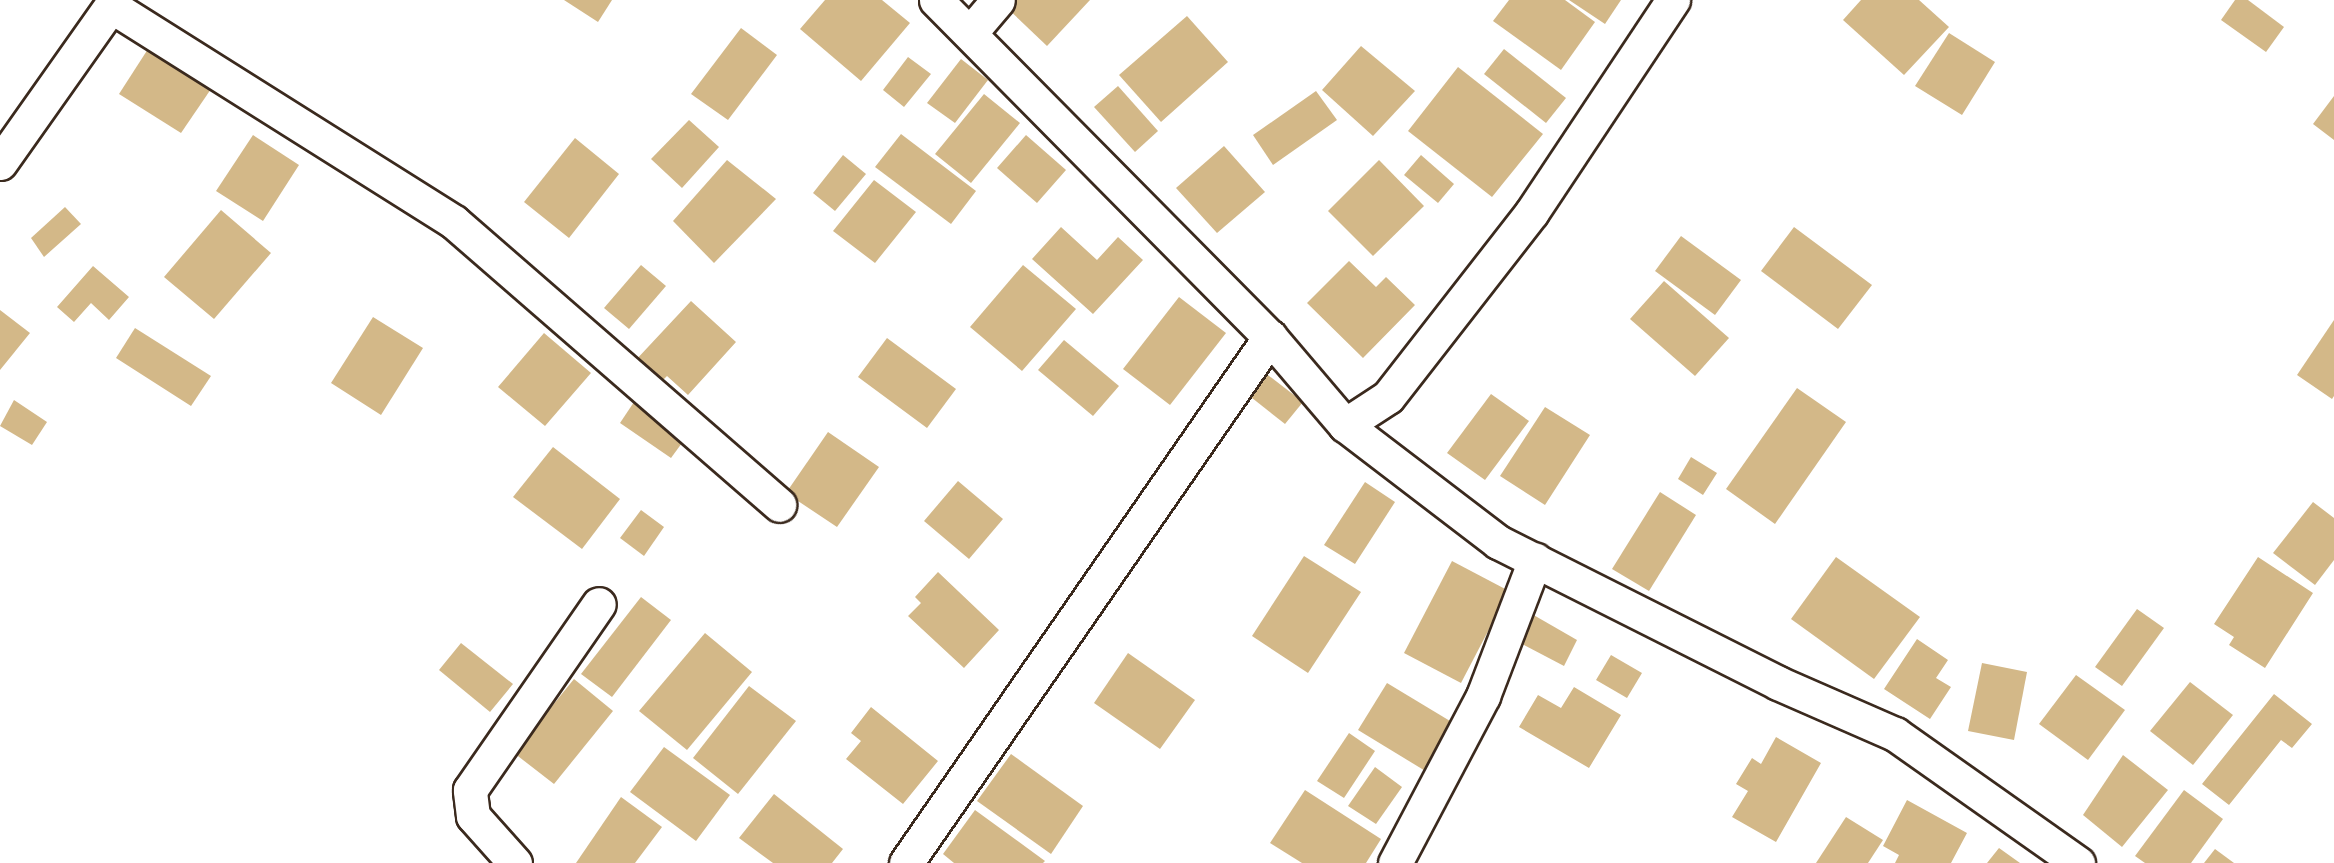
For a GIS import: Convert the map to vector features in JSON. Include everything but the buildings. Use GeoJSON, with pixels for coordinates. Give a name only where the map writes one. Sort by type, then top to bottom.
{"type":"FeatureCollection","features":[{"type":"Feature","properties":{"kind":"street"},"geometry":{"type":"LineString","coordinates":[[936,0],[1270,337],[1345,425],[1498,542],[1778,683],[1895,734],[2078,863]]}},
{"type":"Feature","properties":{"kind":"street"},"geometry":{"type":"LineString","coordinates":[[970,33],[998,0]]}},
{"type":"Feature","properties":{"kind":"street"},"geometry":{"type":"LineString","coordinates":[[1345,425],[1388,397],[1532,212],[1673,0]]}},
{"type":"Feature","properties":{"kind":"street"},"geometry":{"type":"LineString","coordinates":[[0,163],[113,3],[454,222],[779,505]]}},
{"type":"Feature","properties":{"kind":"street"},"geometry":{"type":"LineString","coordinates":[[906,863],[1270,337]]}},
{"type":"Feature","properties":{"kind":"street"},"geometry":{"type":"LineString","coordinates":[[1395,863],[1483,696],[1535,560]]}},
{"type":"Feature","properties":{"kind":"street"},"geometry":{"type":"LineString","coordinates":[[515,863],[473,816],[470,790],[599,604]]}}]}
